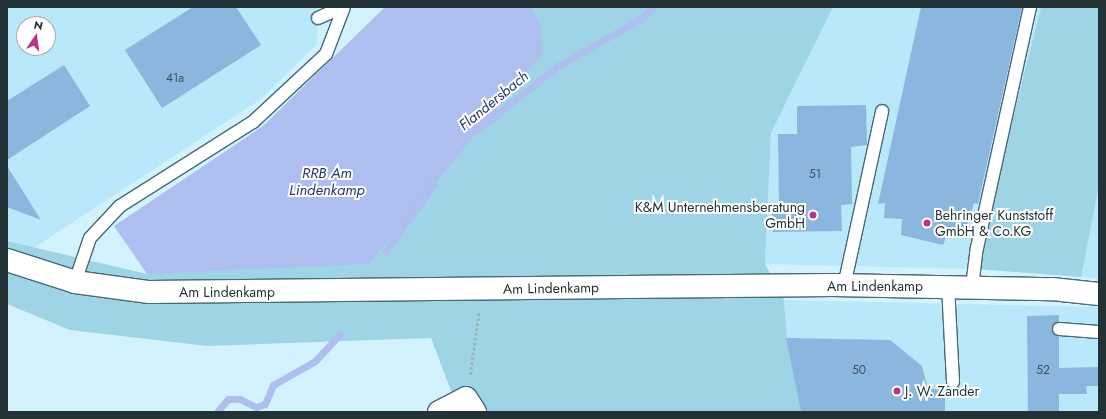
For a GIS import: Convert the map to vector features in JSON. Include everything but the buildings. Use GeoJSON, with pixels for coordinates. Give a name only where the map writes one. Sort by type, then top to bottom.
{"type":"FeatureCollection","features":[{"type":"Feature","properties":{"kind":"street","name":"Am Lindenkamp"},"geometry":{"type":"LineString","coordinates":[[7,260],[75,282],[148,292],[948,286],[1099,294]]}},
{"type":"Feature","properties":{"kind":"street"},"geometry":{"type":"LineString","coordinates":[[439,412],[470,405]]}},
{"type":"Feature","properties":{"kind":"lane"},"geometry":{"type":"LineString","coordinates":[[318,18],[343,7]]}},
{"type":"Feature","properties":{"kind":"lane"},"geometry":{"type":"LineString","coordinates":[[75,282],[90,238],[120,206],[253,122],[326,54],[343,7]]}},
{"type":"Feature","properties":{"kind":"lane"},"geometry":{"type":"LineString","coordinates":[[972,287],[977,248],[1030,7]]}},
{"type":"Feature","properties":{"kind":"lane"},"geometry":{"type":"LineString","coordinates":[[844,286],[882,111]]}},
{"type":"Feature","properties":{"kind":"lane"},"geometry":{"type":"LineString","coordinates":[[948,286],[953,382]]}},
{"type":"Feature","properties":{"kind":"lane"},"geometry":{"type":"LineString","coordinates":[[1059,329],[1099,332]]}},
{"type":"Feature","properties":{"kind":"path"},"geometry":{"type":"LineString","coordinates":[[470,405],[482,289]]}},
{"type":"Feature","properties":{"kind":"shaded area"},"geometry":{"type":"Polygon","coordinates":[[[7,7],[318,7],[317,44],[261,99],[32,249],[7,241],[7,7]]]}},
{"type":"Feature","properties":{"kind":"shaded area"},"geometry":{"type":"Polygon","coordinates":[[[532,7],[833,7],[771,133],[765,264],[784,300],[787,338],[801,412],[459,412],[431,338],[207,346],[70,330],[7,304],[7,241],[147,274],[541,25],[532,7]]]}},
{"type":"Feature","properties":{"kind":"shaded area"},"geometry":{"type":"Polygon","coordinates":[[[833,7],[1041,7],[975,269],[765,264],[771,133],[833,7]]]}},
{"type":"Feature","properties":{"kind":"shaded area"},"geometry":{"type":"Polygon","coordinates":[[[1041,7],[1099,7],[1099,185],[1081,277],[975,269],[1041,7]]]}},
{"type":"Feature","properties":{"kind":"shaded area"},"geometry":{"type":"Polygon","coordinates":[[[1099,185],[1099,279],[1081,277],[1099,185]]]}},
{"type":"Feature","properties":{"kind":"shaded area"},"geometry":{"type":"Polygon","coordinates":[[[784,300],[1099,307],[1099,412],[801,412],[787,338],[784,300]]]}},
{"type":"Feature","properties":{"kind":"water","name":"RRB Am Lindenkamp"},"geometry":{"type":"Polygon","coordinates":[[[385,7],[532,7],[541,25],[542,54],[369,264],[147,274],[114,226],[263,126],[385,7]]]}},
{"type":"Feature","properties":{"kind":"waterway","name":"Flandersbach"},"geometry":{"type":"LineString","coordinates":[[477,130],[558,66],[642,18],[653,7]]}},
{"type":"Feature","properties":{"kind":"waterway","name":"Flandersbach"},"geometry":{"type":"LineString","coordinates":[[386,251],[433,185]]}},
{"type":"Feature","properties":{"kind":"waterway","name":"Flandersbach"},"geometry":{"type":"LineString","coordinates":[[217,412],[228,399],[240,399],[256,407],[265,404],[273,385],[315,361],[340,334]]}},
{"type":"Feature","properties":{"kind":"place","name":"K&M Unternehmensberatung GmbH"},"geometry":{"type":"Point","coordinates":[813,215]}},
{"type":"Feature","properties":{"kind":"place","name":"Behringer Kunststoff GmbH & Co.KG"},"geometry":{"type":"Point","coordinates":[927,223]}},
{"type":"Feature","properties":{"kind":"place","name":"J. W. Zander"},"geometry":{"type":"Point","coordinates":[897,391]}}]}
